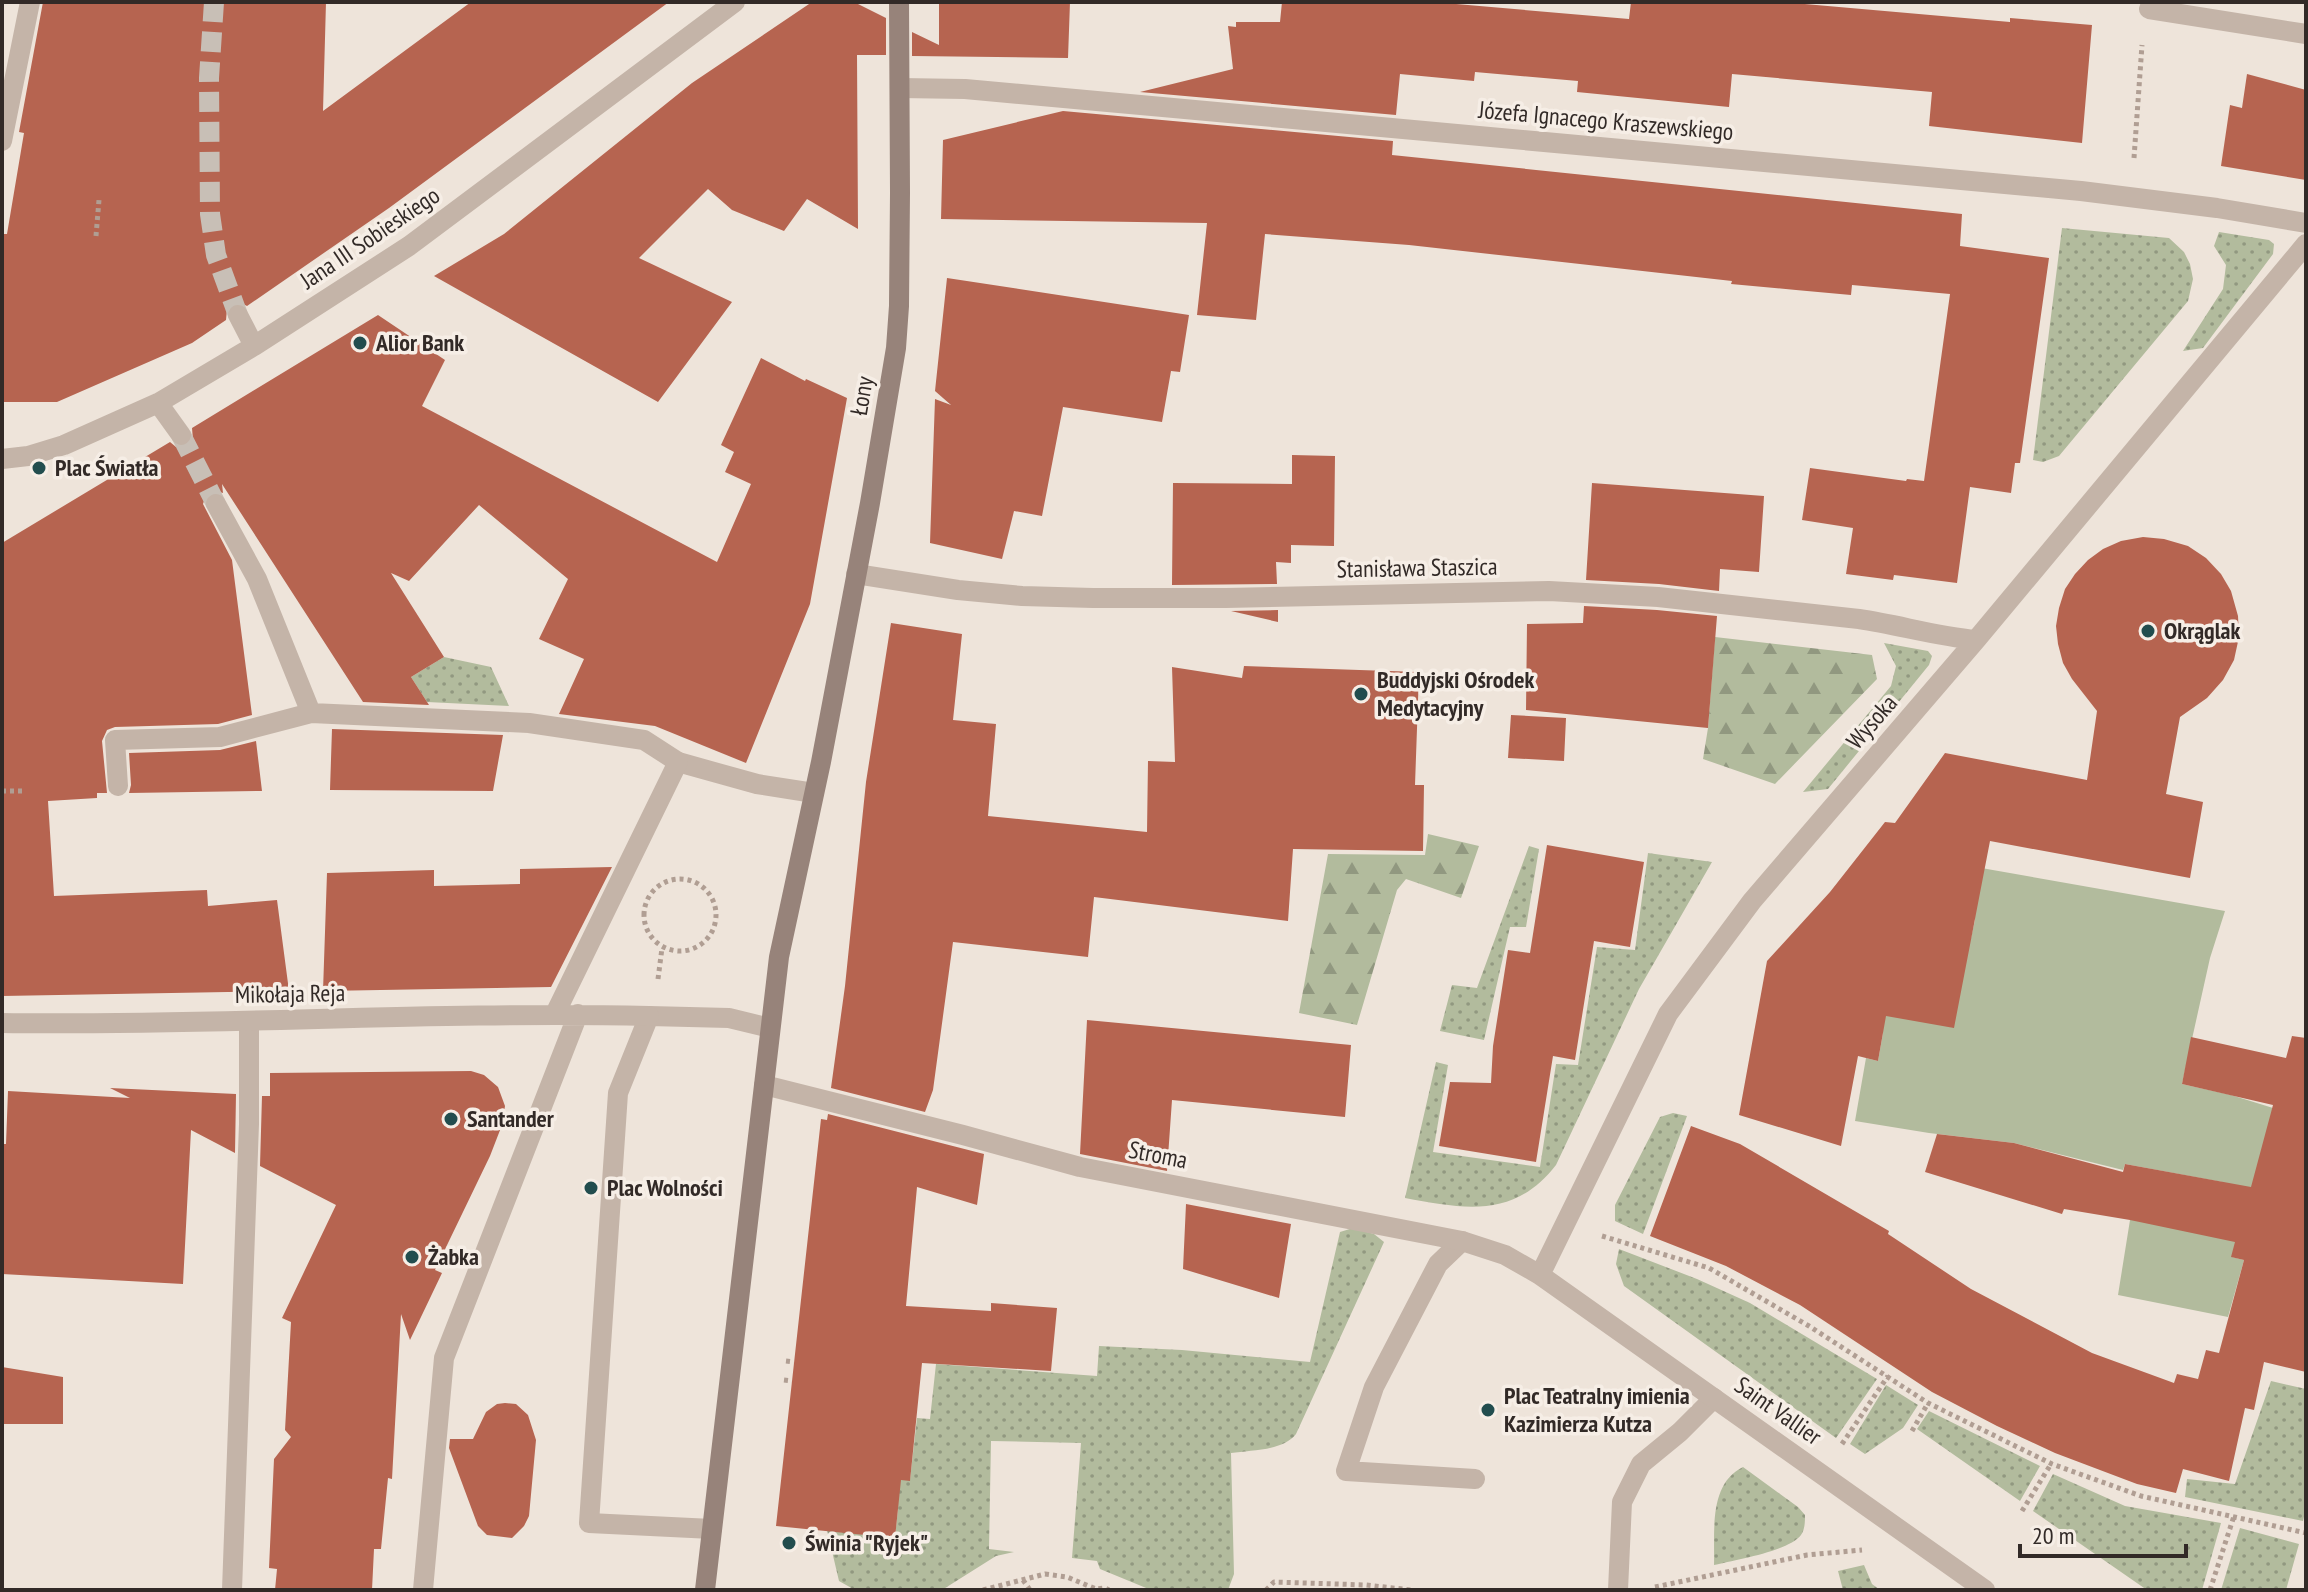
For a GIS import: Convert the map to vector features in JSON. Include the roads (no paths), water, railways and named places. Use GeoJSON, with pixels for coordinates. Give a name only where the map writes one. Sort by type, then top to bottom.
{"type":"FeatureCollection","features":[{"type":"Feature","properties":{"kind":"street"},"geometry":{"type":"LineString","coordinates":[[2,141],[30,2]]}},
{"type":"Feature","properties":{"kind":"street","name":"Jana III Sobieskiego"},"geometry":{"type":"LineString","coordinates":[[2,459],[28,456],[64,445],[158,403],[254,346],[409,246],[735,2]]}},
{"type":"Feature","properties":{"kind":"street","name":"Łony"},"geometry":{"type":"LineString","coordinates":[[814,793],[896,348],[899,306],[899,2]]}},
{"type":"Feature","properties":{"kind":"street"},"geometry":{"type":"LineString","coordinates":[[2149,9],[2306,34]]}},
{"type":"Feature","properties":{"kind":"street","name":"Józefa Ignacego Kraszewskiego"},"geometry":{"type":"LineString","coordinates":[[900,88],[965,89],[2081,191],[2306,223]]}},
{"type":"Feature","properties":{"kind":"street","name":"Wysoka"},"geometry":{"type":"LineString","coordinates":[[1540,1275],[1668,1014],[1752,901],[1976,640],[2306,244]]}},
{"type":"Feature","properties":{"kind":"street"},"geometry":{"type":"LineString","coordinates":[[238,315],[254,346]]}},
{"type":"Feature","properties":{"kind":"street"},"geometry":{"type":"LineString","coordinates":[[158,403],[181,435]]}},
{"type":"Feature","properties":{"kind":"street"},"geometry":{"type":"LineString","coordinates":[[216,504],[257,579],[311,713]]}},
{"type":"Feature","properties":{"kind":"street","name":"Stanisława Staszica"},"geometry":{"type":"LineString","coordinates":[[856,574],[958,590],[1093,598],[1549,591],[1658,597],[1889,623],[1931,634],[1976,640]]}},
{"type":"Feature","properties":{"kind":"street"},"geometry":{"type":"LineString","coordinates":[[118,786],[115,740],[220,737],[311,713],[529,723],[644,740],[678,762],[757,784],[814,793],[779,957],[705,1590]]}},
{"type":"Feature","properties":{"kind":"street"},"geometry":{"type":"LineString","coordinates":[[555,1014],[678,762]]}},
{"type":"Feature","properties":{"kind":"street"},"geometry":{"type":"LineString","coordinates":[[423,1590],[444,1358],[578,1014]]}},
{"type":"Feature","properties":{"kind":"street","name":"Mikołaja Reja"},"geometry":{"type":"LineString","coordinates":[[2,1023],[107,1024],[578,1014],[729,1018],[770,1028]]}},
{"type":"Feature","properties":{"kind":"street"},"geometry":{"type":"LineString","coordinates":[[649,1016],[618,1093],[589,1523],[712,1529]]}},
{"type":"Feature","properties":{"kind":"street"},"geometry":{"type":"LineString","coordinates":[[232,1590],[249,1124],[249,1021]]}},
{"type":"Feature","properties":{"kind":"street","name":"Stroma"},"geometry":{"type":"LineString","coordinates":[[764,1085],[1080,1167],[1462,1241],[1505,1255],[1540,1275]]}},
{"type":"Feature","properties":{"kind":"street"},"geometry":{"type":"LineString","coordinates":[[1462,1241],[1438,1264],[1374,1387],[1346,1471],[1475,1479]]}},
{"type":"Feature","properties":{"kind":"street","name":"Saint Vallier"},"geometry":{"type":"LineString","coordinates":[[1540,1275],[1985,1590]]}},
{"type":"Feature","properties":{"kind":"street"},"geometry":{"type":"LineString","coordinates":[[1618,1590],[1622,1502],[1641,1464],[1680,1432],[1714,1398]]}},
{"type":"Feature","properties":{"kind":"tunnel"},"geometry":{"type":"LineString","coordinates":[[214,2],[209,78],[210,214],[216,255],[238,315]]}},
{"type":"Feature","properties":{"kind":"tunnel"},"geometry":{"type":"LineString","coordinates":[[181,435],[216,504]]}},
{"type":"Feature","properties":{"kind":"place","name":"Alior Bank"},"geometry":{"type":"Point","coordinates":[360,343]}},
{"type":"Feature","properties":{"kind":"place","name":"Plac Światła"},"geometry":{"type":"Point","coordinates":[39,468]}},
{"type":"Feature","properties":{"kind":"place","name":"Okrąglak"},"geometry":{"type":"Point","coordinates":[2148,631]}},
{"type":"Feature","properties":{"kind":"place","name":"Buddyjski Ośrodek Medytacyjny"},"geometry":{"type":"Point","coordinates":[1361,694]}},
{"type":"Feature","properties":{"kind":"place","name":"Santander"},"geometry":{"type":"Point","coordinates":[451,1119]}},
{"type":"Feature","properties":{"kind":"place","name":"Plac Wolności"},"geometry":{"type":"Point","coordinates":[591,1188]}},
{"type":"Feature","properties":{"kind":"place","name":"Żabka"},"geometry":{"type":"Point","coordinates":[412,1257]}},
{"type":"Feature","properties":{"kind":"place","name":"Plac Teatralny imienia Kazimierza Kutza"},"geometry":{"type":"Point","coordinates":[1488,1410]}},
{"type":"Feature","properties":{"kind":"place","name":"Świnia \"Ryjek\""},"geometry":{"type":"Point","coordinates":[789,1543]}}]}
